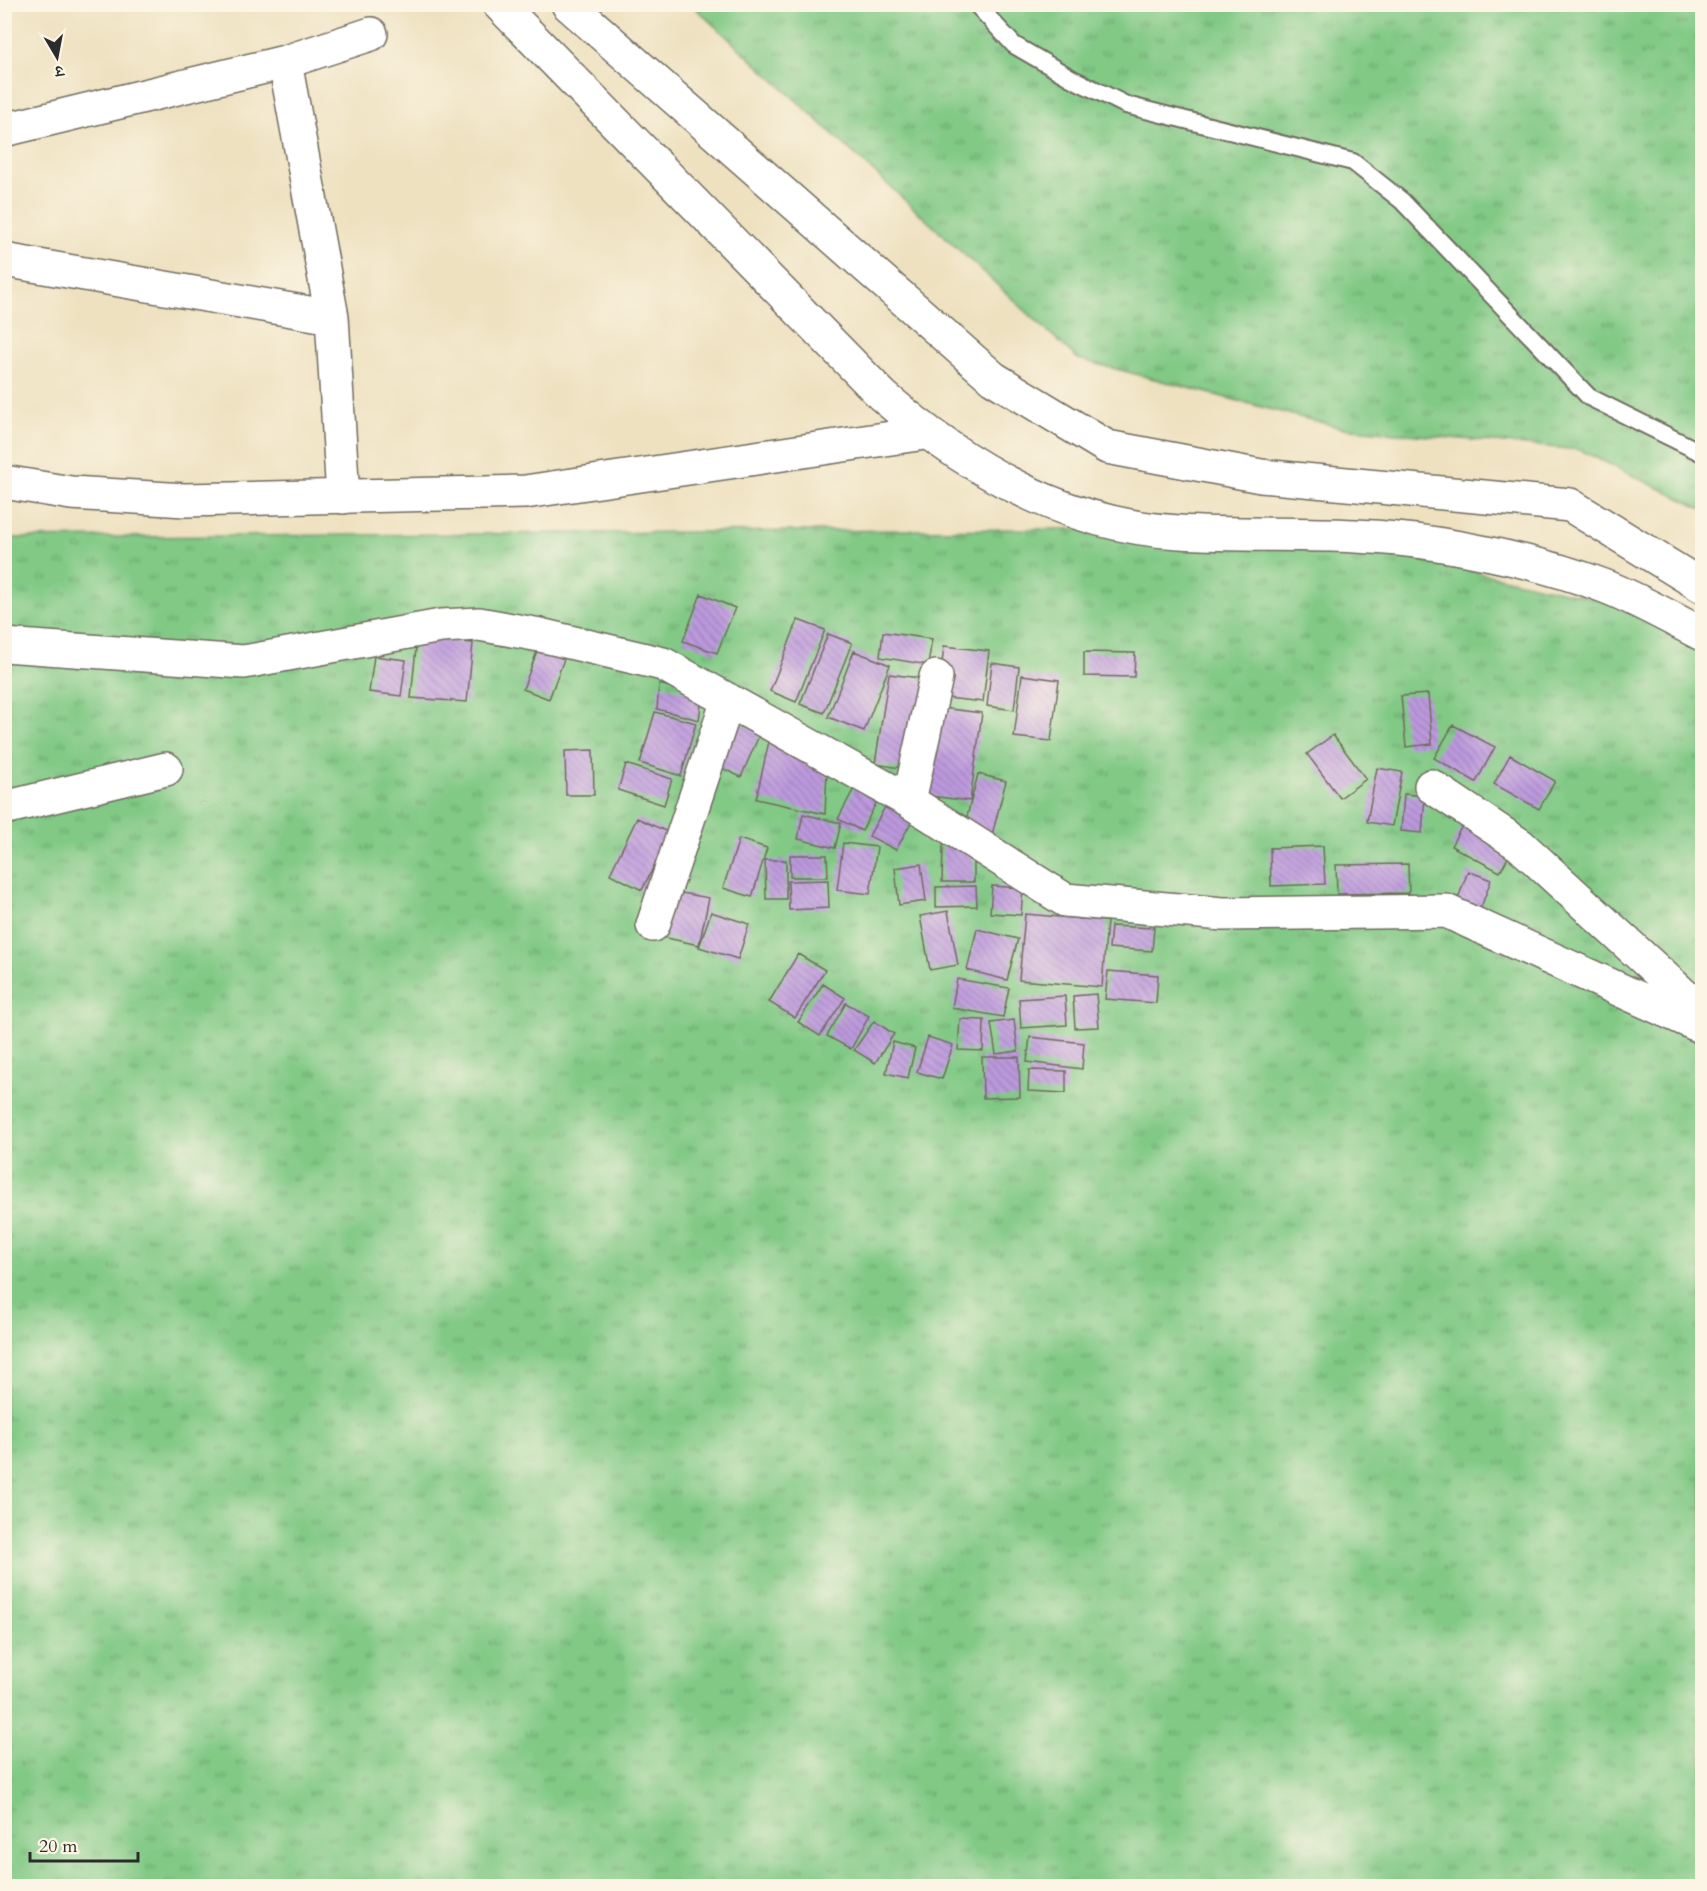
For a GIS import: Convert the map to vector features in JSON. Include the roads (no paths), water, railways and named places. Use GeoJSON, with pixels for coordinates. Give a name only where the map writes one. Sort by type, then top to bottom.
{"type":"FeatureCollection","features":[{"type":"Feature","properties":{"kind":"street"},"geometry":{"type":"LineString","coordinates":[[499,4],[883,396],[925,433],[962,456],[1054,505],[1105,522],[1177,532],[1383,538],[1436,544],[1522,561],[1605,586],[1702,634]]}},
{"type":"Feature","properties":{"kind":"street"},"geometry":{"type":"LineString","coordinates":[[568,4],[993,378],[1107,447],[1261,476],[1570,505],[1702,586]]}},
{"type":"Feature","properties":{"kind":"street"},"geometry":{"type":"LineString","coordinates":[[4,130],[285,62],[371,34]]}},
{"type":"Feature","properties":{"kind":"street"},"geometry":{"type":"LineString","coordinates":[[285,62],[332,317],[343,496]]}},
{"type":"Feature","properties":{"kind":"street"},"geometry":{"type":"LineString","coordinates":[[4,260],[332,317]]}},
{"type":"Feature","properties":{"kind":"street"},"geometry":{"type":"LineString","coordinates":[[4,482],[71,493],[185,500],[525,492],[925,433]]}},
{"type":"Feature","properties":{"kind":"street"},"geometry":{"type":"LineString","coordinates":[[4,645],[244,662],[441,626],[479,624],[540,635],[663,664],[909,801],[1065,900],[1223,914],[1446,911],[1702,1027]]}},
{"type":"Feature","properties":{"kind":"street"},"geometry":{"type":"LineString","coordinates":[[909,801],[936,677]]}},
{"type":"Feature","properties":{"kind":"street"},"geometry":{"type":"LineString","coordinates":[[653,925],[728,700]]}},
{"type":"Feature","properties":{"kind":"street"},"geometry":{"type":"LineString","coordinates":[[4,808],[166,769]]}},
{"type":"Feature","properties":{"kind":"street"},"geometry":{"type":"LineString","coordinates":[[1431,786],[1520,845],[1702,1012]]}},
{"type":"Feature","properties":{"kind":"lane"},"geometry":{"type":"LineString","coordinates":[[976,4],[1014,45],[1071,78],[1126,105],[1353,162],[1402,201],[1590,397],[1702,453]]}}]}
